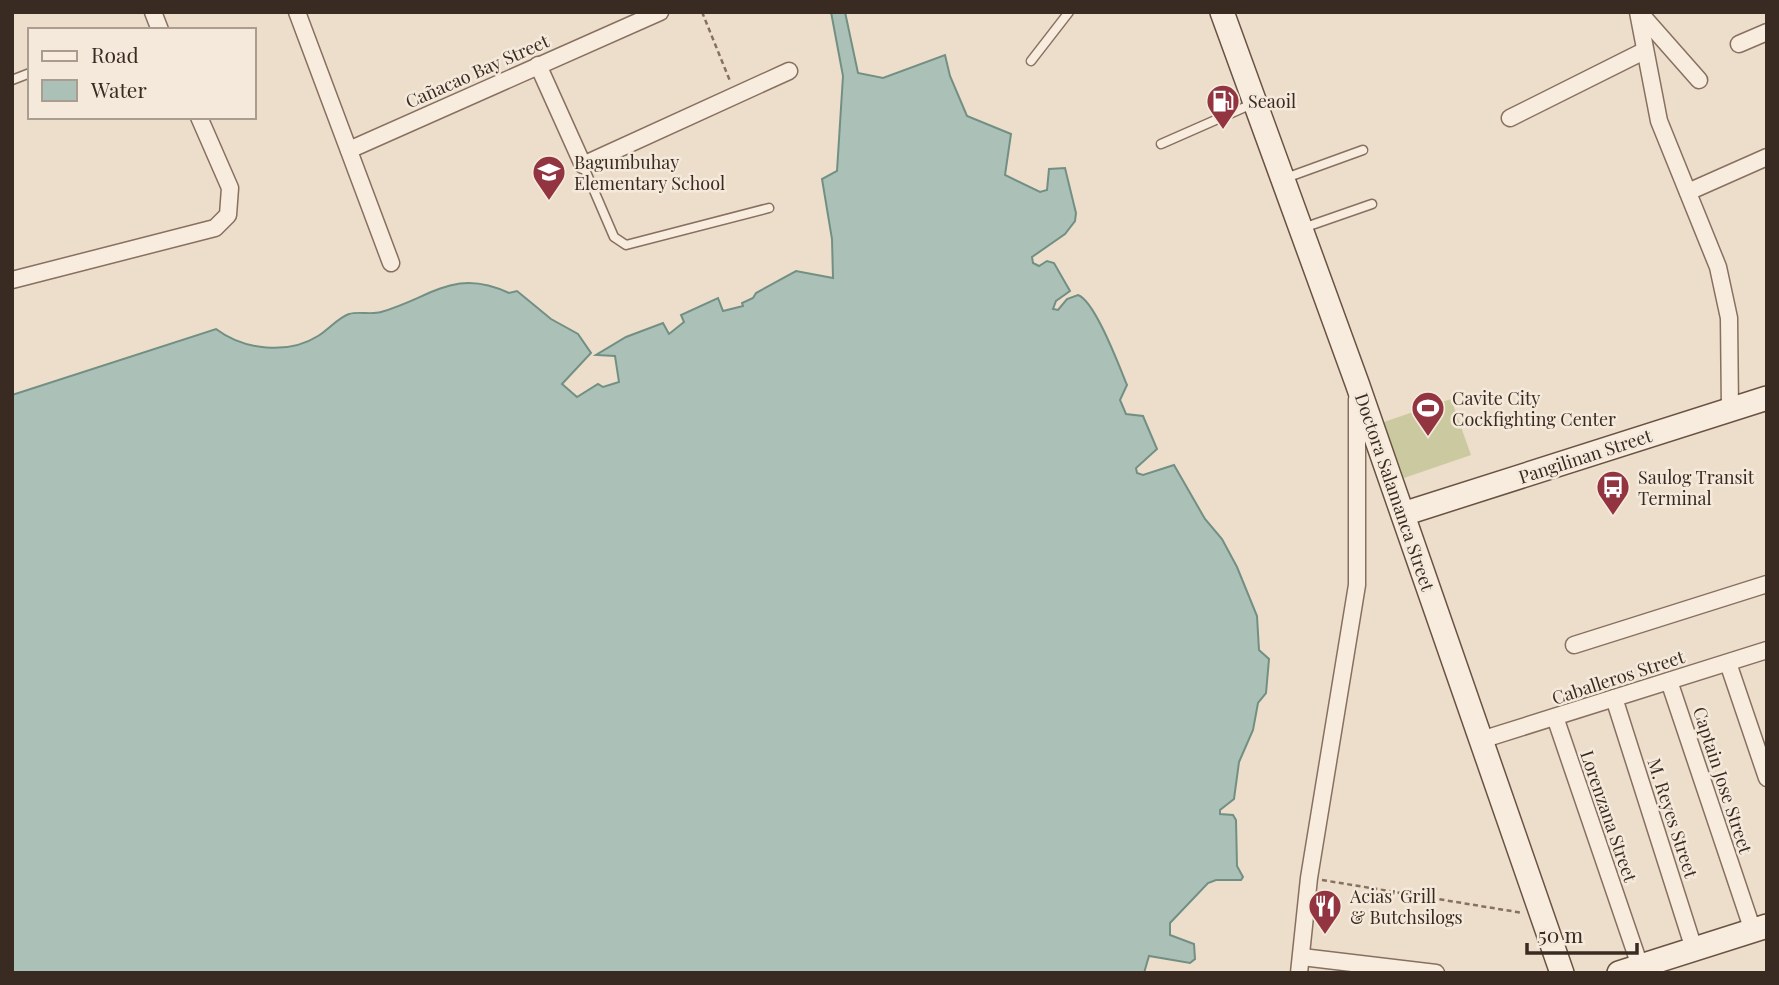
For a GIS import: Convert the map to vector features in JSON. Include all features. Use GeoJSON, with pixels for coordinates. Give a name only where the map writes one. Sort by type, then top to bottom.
{"type":"FeatureCollection","features":[{"type":"Feature","properties":{"kind":"main road","name":"Doctora Salamanca Street"},"geometry":{"type":"LineString","coordinates":[[1222,12],[1357,383],[1562,973]]}},
{"type":"Feature","properties":{"kind":"main road","name":"Pangilinan Street"},"geometry":{"type":"LineString","coordinates":[[1403,514],[1767,398]]}},
{"type":"Feature","properties":{"kind":"main road"},"geometry":{"type":"LineString","coordinates":[[1630,970],[1760,929]]}},
{"type":"Feature","properties":{"kind":"street"},"geometry":{"type":"LineString","coordinates":[[297,12],[391,262]]}},
{"type":"Feature","properties":{"kind":"street","name":"Cañacao Bay Street"},"geometry":{"type":"LineString","coordinates":[[349,150],[660,12]]}},
{"type":"Feature","properties":{"kind":"street"},"geometry":{"type":"LineString","coordinates":[[1638,12],[1659,121],[1718,267],[1729,318],[1730,410]]}},
{"type":"Feature","properties":{"kind":"street"},"geometry":{"type":"LineString","coordinates":[[1638,12],[1699,80]]}},
{"type":"Feature","properties":{"kind":"street"},"geometry":{"type":"LineString","coordinates":[[1739,44],[1767,32]]}},
{"type":"Feature","properties":{"kind":"street"},"geometry":{"type":"LineString","coordinates":[[1510,118],[1644,51]]}},
{"type":"Feature","properties":{"kind":"street"},"geometry":{"type":"LineString","coordinates":[[538,65],[583,165],[789,71]]}},
{"type":"Feature","properties":{"kind":"street"},"geometry":{"type":"LineString","coordinates":[[12,280],[215,228],[228,215],[230,188],[200,119]]}},
{"type":"Feature","properties":{"kind":"street"},"geometry":{"type":"LineString","coordinates":[[1688,192],[1767,157]]}},
{"type":"Feature","properties":{"kind":"street"},"geometry":{"type":"LineString","coordinates":[[1357,383],[1357,585],[1309,878],[1301,965],[1428,972]]}},
{"type":"Feature","properties":{"kind":"street"},"geometry":{"type":"LineString","coordinates":[[1574,645],[1767,584]]}},
{"type":"Feature","properties":{"kind":"street","name":"Caballeros Street"},"geometry":{"type":"LineString","coordinates":[[1481,740],[1767,650]]}},
{"type":"Feature","properties":{"kind":"street"},"geometry":{"type":"LineString","coordinates":[[1728,663],[1767,778]]}},
{"type":"Feature","properties":{"kind":"street","name":"Captain Jose Street"},"geometry":{"type":"LineString","coordinates":[[1670,681],[1760,929]]}},
{"type":"Feature","properties":{"kind":"street","name":"M. Reyes Street"},"geometry":{"type":"LineString","coordinates":[[1614,698],[1694,949]]}},
{"type":"Feature","properties":{"kind":"street","name":"Lorenzana Street"},"geometry":{"type":"LineString","coordinates":[[1555,717],[1630,970]]}},
{"type":"Feature","properties":{"kind":"lane"},"geometry":{"type":"LineString","coordinates":[[1031,61],[1069,12]]}},
{"type":"Feature","properties":{"kind":"lane"},"geometry":{"type":"LineString","coordinates":[[1161,144],[1255,103]]}},
{"type":"Feature","properties":{"kind":"lane"},"geometry":{"type":"LineString","coordinates":[[1282,179],[1363,150]]}},
{"type":"Feature","properties":{"kind":"lane"},"geometry":{"type":"LineString","coordinates":[[583,165],[614,237],[626,245],[769,208]]}},
{"type":"Feature","properties":{"kind":"lane"},"geometry":{"type":"LineString","coordinates":[[1301,229],[1372,204]]}},
{"type":"Feature","properties":{"kind":"path"},"geometry":{"type":"LineString","coordinates":[[702,12],[736,94]]}},
{"type":"Feature","properties":{"kind":"path"},"geometry":{"type":"LineString","coordinates":[[1309,878],[1543,916]]}},
{"type":"Feature","properties":{"kind":"green space","name":"Cavite City Cockfighting Center"},"geometry":{"type":"Polygon","coordinates":[[[1451,399],[1471,455],[1404,478],[1384,422],[1451,399]]]}},
{"type":"Feature","properties":{"kind":"water"},"geometry":{"type":"Polygon","coordinates":[[[831,12],[845,12],[858,73],[883,78],[945,55],[950,76],[967,116],[1011,134],[1005,175],[1040,192],[1047,190],[1049,169],[1065,168],[1076,213],[1075,221],[1065,234],[1032,257],[1033,263],[1039,266],[1047,261],[1054,263],[1070,291],[1056,301],[1053,309],[1058,310],[1067,299],[1078,295],[1092,309],[1127,385],[1120,400],[1126,414],[1143,416],[1157,449],[1136,468],[1137,473],[1143,475],[1174,465],[1205,519],[1222,539],[1257,616],[1259,650],[1269,659],[1266,693],[1258,703],[1253,730],[1239,762],[1234,799],[1220,810],[1220,814],[1233,815],[1236,820],[1237,866],[1243,877],[1241,880],[1216,880],[1208,883],[1170,923],[1170,935],[1194,944],[1195,959],[1190,963],[1149,956],[1144,973],[12,973],[12,395],[216,329],[240,342],[266,348],[293,346],[318,336],[349,314],[381,312],[443,288],[473,283],[509,293],[517,291],[551,319],[578,334],[591,353],[562,384],[577,397],[598,384],[603,387],[619,382],[615,356],[596,355],[626,337],[663,323],[669,334],[684,322],[681,315],[718,298],[723,311],[743,306],[742,303],[753,298],[756,293],[796,271],[833,278],[832,239],[822,179],[837,171],[843,76],[831,12]]]}},
{"type":"Feature","properties":{"kind":"place","name":"Seaoil"},"geometry":{"type":"Point","coordinates":[1223,131]}},
{"type":"Feature","properties":{"kind":"place","name":"Bagumbuhay Elementary School"},"geometry":{"type":"Point","coordinates":[549,202]}},
{"type":"Feature","properties":{"kind":"place","name":"Cavite City Cockfighting Center"},"geometry":{"type":"Point","coordinates":[1428,438]}},
{"type":"Feature","properties":{"kind":"place","name":"Saulog Transit Terminal"},"geometry":{"type":"Point","coordinates":[1613,517]}},
{"type":"Feature","properties":{"kind":"place","name":"Acias' Grill & Butchsilogs"},"geometry":{"type":"Point","coordinates":[1325,936]}}]}
